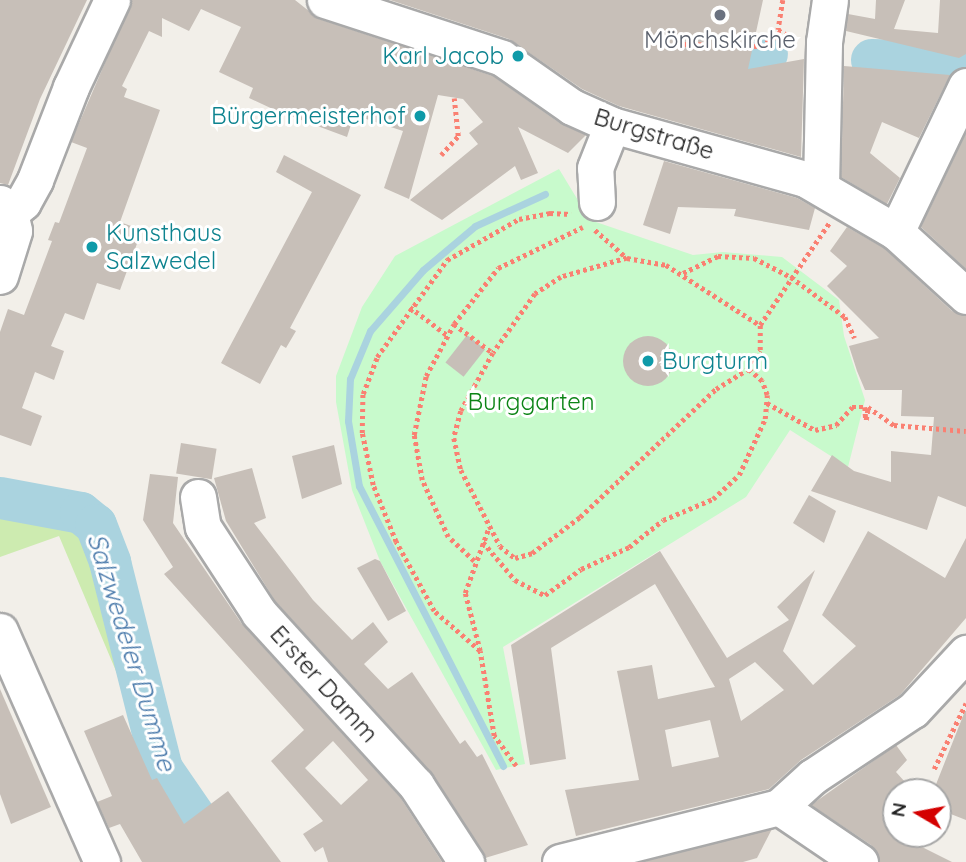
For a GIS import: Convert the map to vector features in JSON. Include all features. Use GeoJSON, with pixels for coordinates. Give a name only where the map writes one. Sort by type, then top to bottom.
{"type":"FeatureCollection","features":[{"type":"Feature","properties":{"kind":"street"},"geometry":{"type":"LineString","coordinates":[[0,276],[14,232],[5,208],[23,202],[35,180],[71,87],[112,0]]}},
{"type":"Feature","properties":{"kind":"street"},"geometry":{"type":"LineString","coordinates":[[830,0],[824,42],[833,193]]}},
{"type":"Feature","properties":{"kind":"street","name":"Burgstraße"},"geometry":{"type":"LineString","coordinates":[[344,4],[502,58],[572,107],[612,125],[833,193],[895,232],[966,296]]}},
{"type":"Feature","properties":{"kind":"street"},"geometry":{"type":"LineString","coordinates":[[895,232],[966,86]]}},
{"type":"Feature","properties":{"kind":"street"},"geometry":{"type":"LineString","coordinates":[[594,214],[595,168],[612,125]]}},
{"type":"Feature","properties":{"kind":"street","name":"Erster Damm"},"geometry":{"type":"LineString","coordinates":[[198,497],[202,527],[259,613],[416,785],[466,862]]}},
{"type":"Feature","properties":{"kind":"street"},"geometry":{"type":"LineString","coordinates":[[0,631],[102,862]]}},
{"type":"Feature","properties":{"kind":"street"},"geometry":{"type":"LineString","coordinates":[[560,862],[779,807],[812,777],[913,710],[966,653]]}},
{"type":"Feature","properties":{"kind":"street"},"geometry":{"type":"LineString","coordinates":[[779,807],[860,862]]}},
{"type":"Feature","properties":{"kind":"path"},"geometry":{"type":"LineString","coordinates":[[780,34],[783,0]]}},
{"type":"Feature","properties":{"kind":"path"},"geometry":{"type":"LineString","coordinates":[[684,44],[760,46],[780,34],[824,42]]}},
{"type":"Feature","properties":{"kind":"path"},"geometry":{"type":"LineString","coordinates":[[441,155],[458,136],[454,98]]}},
{"type":"Feature","properties":{"kind":"path"},"geometry":{"type":"LineString","coordinates":[[760,325],[682,273],[666,265],[627,258],[561,277],[543,287],[493,353],[469,393],[454,438],[461,470],[500,546],[514,558],[532,553],[580,517],[716,389],[748,369],[760,350],[760,325],[791,277],[833,193]]}},
{"type":"Feature","properties":{"kind":"path"},"geometry":{"type":"LineString","coordinates":[[480,651],[434,611],[396,542],[367,469],[362,433],[363,394],[377,357],[410,307],[447,260],[495,229],[563,212],[594,214],[627,258]]}},
{"type":"Feature","properties":{"kind":"path"},"geometry":{"type":"LineString","coordinates":[[474,561],[448,537],[431,503],[414,435],[426,376],[454,324],[498,268],[594,214]]}},
{"type":"Feature","properties":{"kind":"path"},"geometry":{"type":"LineString","coordinates":[[682,273],[718,256],[754,258],[791,277],[845,317],[855,338]]}},
{"type":"Feature","properties":{"kind":"path"},"geometry":{"type":"LineString","coordinates":[[410,307],[447,335]]}},
{"type":"Feature","properties":{"kind":"path"},"geometry":{"type":"LineString","coordinates":[[454,324],[493,353]]}},
{"type":"Feature","properties":{"kind":"path"},"geometry":{"type":"LineString","coordinates":[[483,542],[522,586],[551,593],[581,569],[629,547],[663,520],[723,492],[747,462],[765,419],[767,403],[762,381],[748,369]]}},
{"type":"Feature","properties":{"kind":"path"},"geometry":{"type":"LineString","coordinates":[[767,403],[815,430],[836,425],[852,407],[865,407],[866,420],[868,407],[894,425],[966,431]]}},
{"type":"Feature","properties":{"kind":"path"},"geometry":{"type":"LineString","coordinates":[[489,527],[474,561],[465,593],[480,651],[494,736],[516,766]]}},
{"type":"Feature","properties":{"kind":"path"},"geometry":{"type":"LineString","coordinates":[[934,769],[966,703]]}},
{"type":"Feature","properties":{"kind":"green space","name":"Burggarten"},"geometry":{"type":"Polygon","coordinates":[[[559,169],[590,220],[693,255],[723,252],[782,257],[839,300],[844,336],[865,400],[848,467],[790,430],[746,497],[503,647],[525,764],[496,770],[380,561],[352,490],[336,402],[336,376],[362,307],[395,256],[559,169]]]}},
{"type":"Feature","properties":{"kind":"green space"},"geometry":{"type":"Polygon","coordinates":[[[0,489],[81,500],[107,521],[154,698],[132,709],[59,536],[0,557],[0,489]]]}},
{"type":"Feature","properties":{"kind":"building"},"geometry":{"type":"Polygon","coordinates":[[[0,0],[87,0],[40,99],[8,185],[0,183],[0,0]]]}},
{"type":"Feature","properties":{"kind":"building"},"geometry":{"type":"Polygon","coordinates":[[[132,0],[295,0],[319,19],[493,76],[561,124],[586,135],[568,153],[518,127],[538,173],[521,180],[515,166],[442,220],[410,200],[478,144],[469,133],[483,122],[463,99],[438,95],[409,199],[384,188],[403,131],[354,115],[347,137],[249,98],[253,88],[219,72],[241,27],[201,9],[189,31],[162,18],[162,37],[149,31],[122,86],[127,89],[124,97],[160,110],[120,222],[142,230],[120,290],[97,283],[84,320],[65,313],[51,346],[64,351],[54,380],[35,372],[22,408],[42,416],[31,446],[0,435],[0,332],[8,309],[24,315],[52,241],[48,240],[55,222],[59,223],[87,148],[71,142],[132,0]]]}},
{"type":"Feature","properties":{"kind":"building"},"geometry":{"type":"Polygon","coordinates":[[[390,0],[763,0],[748,69],[804,59],[801,157],[619,106],[582,89],[509,39],[390,0]]]}},
{"type":"Feature","properties":{"kind":"building"},"geometry":{"type":"Polygon","coordinates":[[[876,0],[905,0],[894,29],[938,33],[940,0],[966,0],[966,54],[959,58],[846,31],[848,14],[875,19],[876,0]]]}},
{"type":"Feature","properties":{"kind":"building"},"geometry":{"type":"Polygon","coordinates":[[[844,66],[950,75],[919,138],[882,122],[870,153],[900,178],[887,204],[841,177],[844,66]]]}},
{"type":"Feature","properties":{"kind":"building"},"geometry":{"type":"Polygon","coordinates":[[[966,133],[966,269],[921,227],[966,133]]]}},
{"type":"Feature","properties":{"kind":"building"},"geometry":{"type":"Polygon","coordinates":[[[284,155],[361,195],[290,328],[296,331],[286,348],[281,345],[260,384],[221,363],[312,192],[276,172],[284,155]]]}},
{"type":"Feature","properties":{"kind":"building"},"geometry":{"type":"Polygon","coordinates":[[[664,161],[797,198],[815,208],[809,230],[734,216],[736,209],[678,207],[670,234],[643,225],[664,161]]]}},
{"type":"Feature","properties":{"kind":"building"},"geometry":{"type":"Polygon","coordinates":[[[847,227],[884,248],[952,311],[966,316],[966,507],[938,496],[927,530],[811,491],[832,455],[854,471],[891,482],[891,451],[931,455],[934,417],[901,416],[902,390],[865,390],[857,371],[849,346],[879,338],[827,286],[847,266],[830,251],[847,227]]]}},
{"type":"Feature","properties":{"kind":"building"},"geometry":{"type":"Polygon","coordinates":[[[467,335],[485,349],[464,377],[445,363],[467,335]]]}},
{"type":"Feature","properties":{"kind":"building","name":"Burgturm"},"geometry":{"type":"Polygon","coordinates":[[[638,337],[658,337],[672,351],[672,371],[658,385],[638,385],[624,371],[624,351],[638,337]]]}},
{"type":"Feature","properties":{"kind":"building"},"geometry":{"type":"Polygon","coordinates":[[[181,443],[217,449],[212,479],[176,474],[181,443]]]}},
{"type":"Feature","properties":{"kind":"building"},"geometry":{"type":"Polygon","coordinates":[[[334,445],[342,484],[302,499],[292,456],[334,445]]]}},
{"type":"Feature","properties":{"kind":"building"},"geometry":{"type":"Polygon","coordinates":[[[252,468],[266,518],[254,523],[313,600],[352,640],[373,622],[388,642],[364,664],[388,689],[412,672],[460,744],[465,740],[477,757],[482,754],[528,845],[485,858],[431,772],[275,601],[226,521],[214,478],[252,468]]]}},
{"type":"Feature","properties":{"kind":"building"},"geometry":{"type":"Polygon","coordinates":[[[150,474],[178,477],[173,523],[242,624],[400,797],[442,862],[328,862],[323,847],[315,852],[303,834],[323,821],[271,761],[304,730],[164,574],[173,567],[143,520],[150,474]],[[333,741],[305,768],[341,805],[368,780],[333,741]]]}},
{"type":"Feature","properties":{"kind":"building"},"geometry":{"type":"Polygon","coordinates":[[[809,495],[836,511],[824,543],[793,523],[809,495]]]}},
{"type":"Feature","properties":{"kind":"building"},"geometry":{"type":"Polygon","coordinates":[[[868,531],[945,578],[966,538],[966,618],[900,695],[801,760],[769,789],[576,836],[565,790],[639,780],[617,671],[652,665],[658,699],[715,687],[655,584],[551,648],[566,759],[530,765],[511,645],[660,551],[727,658],[789,620],[777,607],[815,570],[783,651],[813,685],[856,646],[822,615],[868,531]],[[755,662],[729,679],[741,721],[784,690],[755,662]],[[710,720],[665,730],[672,767],[719,757],[710,720]]]}},
{"type":"Feature","properties":{"kind":"building"},"geometry":{"type":"Polygon","coordinates":[[[375,559],[380,561],[406,611],[388,621],[357,568],[375,559]]]}},
{"type":"Feature","properties":{"kind":"building"},"geometry":{"type":"Polygon","coordinates":[[[0,689],[51,807],[11,824],[0,794],[0,689]]]}},
{"type":"Feature","properties":{"kind":"building"},"geometry":{"type":"Polygon","coordinates":[[[966,711],[966,820],[952,814],[952,778],[939,778],[966,711]]]}},
{"type":"Feature","properties":{"kind":"building"},"geometry":{"type":"Polygon","coordinates":[[[123,715],[152,780],[157,778],[184,824],[228,791],[281,862],[142,862],[120,824],[109,828],[97,802],[112,796],[84,731],[123,715]]]}},
{"type":"Feature","properties":{"kind":"building"},"geometry":{"type":"Polygon","coordinates":[[[896,745],[907,760],[896,772],[901,778],[882,778],[882,848],[924,848],[952,862],[880,862],[871,845],[811,805],[896,745]]]}},
{"type":"Feature","properties":{"kind":"building"},"geometry":{"type":"Polygon","coordinates":[[[772,829],[757,858],[743,862],[643,862],[772,829]]]}},
{"type":"Feature","properties":{"kind":"waterway"},"geometry":{"type":"LineString","coordinates":[[694,58],[767,54]]}},
{"type":"Feature","properties":{"kind":"waterway"},"geometry":{"type":"LineString","coordinates":[[872,60],[966,63]]}},
{"type":"Feature","properties":{"kind":"waterway"},"geometry":{"type":"LineString","coordinates":[[503,766],[359,486],[348,421],[350,379],[370,331],[423,270],[475,226],[545,194]]}},
{"type":"Feature","properties":{"kind":"waterway","name":"Salzwedeler Dumme"},"geometry":{"type":"LineString","coordinates":[[0,498],[81,513],[96,525],[110,562],[162,769],[226,862]]}},
{"type":"Feature","properties":{"kind":"place","name":"Mönchskirche"},"geometry":{"type":"Point","coordinates":[720,15]}},
{"type":"Feature","properties":{"kind":"place","name":"Karl Jacob"},"geometry":{"type":"Point","coordinates":[518,56]}},
{"type":"Feature","properties":{"kind":"place","name":"Bürgermeisterhof"},"geometry":{"type":"Point","coordinates":[420,116]}},
{"type":"Feature","properties":{"kind":"place","name":"Kunsthaus Salzwedel"},"geometry":{"type":"Point","coordinates":[92,247]}},
{"type":"Feature","properties":{"kind":"place","name":"Burgturm"},"geometry":{"type":"Point","coordinates":[648,361]}}]}
